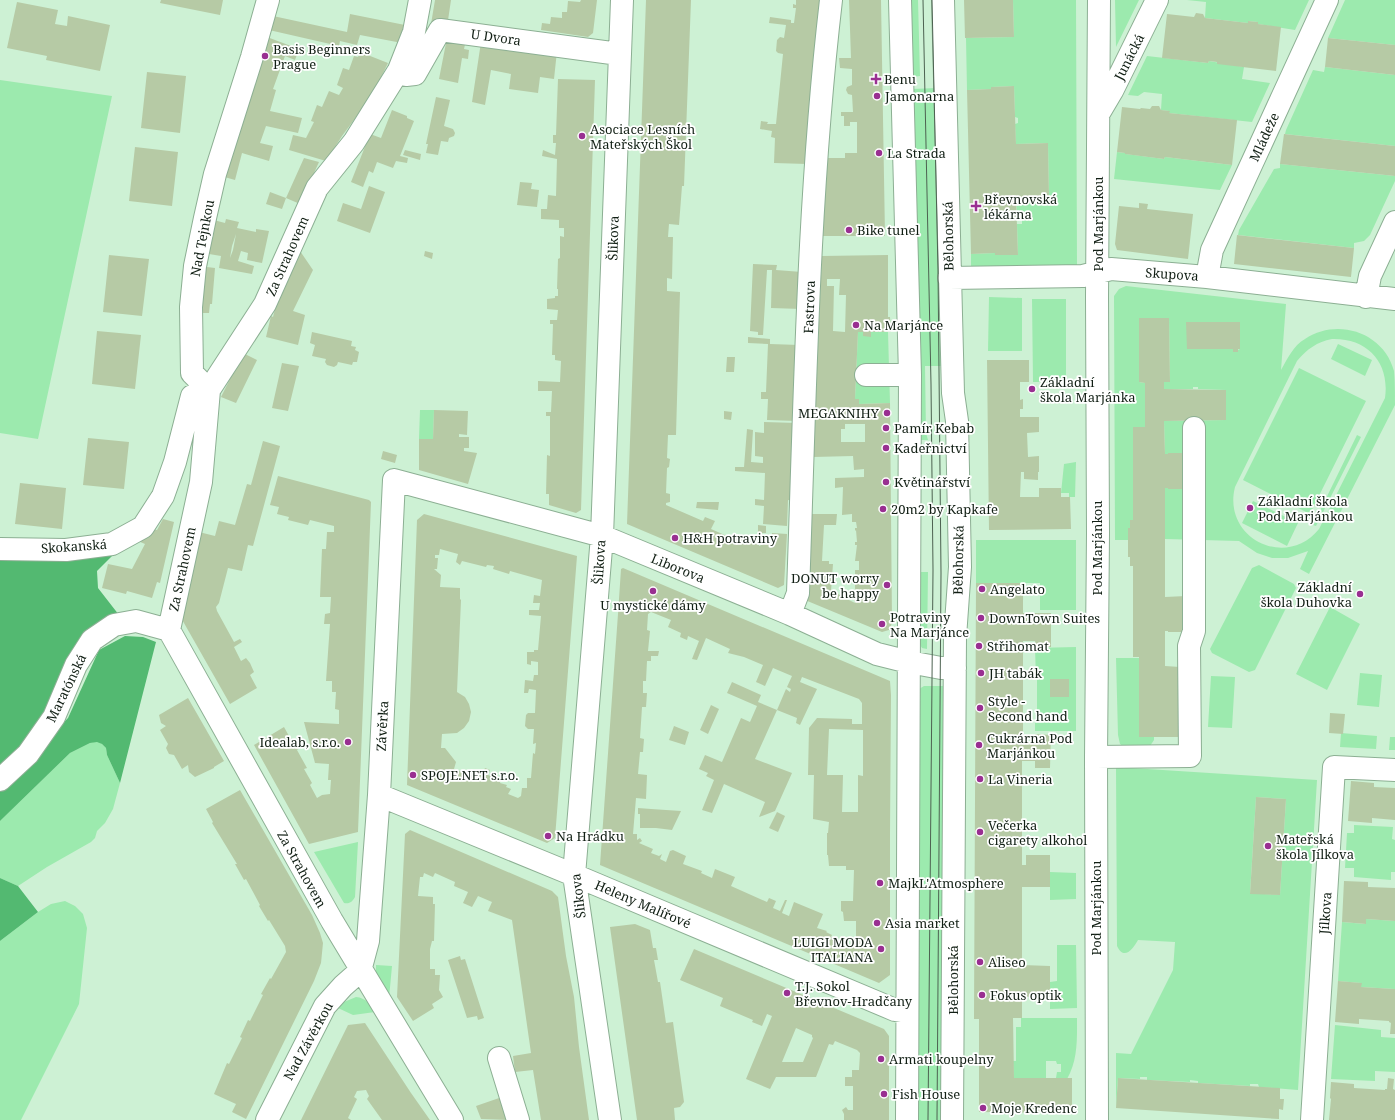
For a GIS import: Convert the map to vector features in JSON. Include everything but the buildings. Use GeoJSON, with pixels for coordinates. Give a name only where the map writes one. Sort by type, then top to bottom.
{"type":"FeatureCollection","features":[{"type":"Feature","properties":{"kind":"street","name":"Nad Tejnkou"},"geometry":{"type":"LineString","coordinates":[[210,390],[192,373],[191,307],[195,266],[215,174],[252,57],[268,0]]}},
{"type":"Feature","properties":{"kind":"street","name":"Za Strahovem"},"geometry":{"type":"LineString","coordinates":[[420,0],[414,32],[399,70],[354,142],[318,188],[265,304],[210,390],[201,482],[169,630],[360,971],[452,1120]]}},
{"type":"Feature","properties":{"kind":"street","name":"Šlikova"},"geometry":{"type":"LineString","coordinates":[[610,1120],[574,875],[602,536],[622,0]]}},
{"type":"Feature","properties":{"kind":"street","name":"Fastrova"},"geometry":{"type":"LineString","coordinates":[[790,614],[798,593],[812,214],[822,72],[831,0]]}},
{"type":"Feature","properties":{"kind":"street"},"geometry":{"type":"LineString","coordinates":[[900,0],[910,375],[907,1120]]}},
{"type":"Feature","properties":{"kind":"street","name":"Bělohorská"},"geometry":{"type":"LineString","coordinates":[[943,0],[953,393],[957,421],[960,567],[955,637],[952,1120]]}},
{"type":"Feature","properties":{"kind":"street","name":"Pod Marjánkou"},"geometry":{"type":"LineString","coordinates":[[1097,1120],[1096,757],[1099,0]]}},
{"type":"Feature","properties":{"kind":"street","name":"Junácká"},"geometry":{"type":"LineString","coordinates":[[1098,114],[1112,91],[1157,0]]}},
{"type":"Feature","properties":{"kind":"street","name":"Mládeže"},"geometry":{"type":"LineString","coordinates":[[1207,276],[1212,250],[1327,0]]}},
{"type":"Feature","properties":{"kind":"street","name":"U Dvora"},"geometry":{"type":"LineString","coordinates":[[399,70],[406,75],[415,74],[440,30],[619,54]]}},
{"type":"Feature","properties":{"kind":"street"},"geometry":{"type":"LineString","coordinates":[[1366,297],[1370,276],[1395,222]]}},
{"type":"Feature","properties":{"kind":"street","name":"Skupova"},"geometry":{"type":"LineString","coordinates":[[950,278],[1083,276],[1111,269],[1207,276],[1366,297],[1395,299]]}},
{"type":"Feature","properties":{"kind":"street"},"geometry":{"type":"LineString","coordinates":[[866,375],[910,375]]}},
{"type":"Feature","properties":{"kind":"street","name":"Skokanská"},"geometry":{"type":"LineString","coordinates":[[0,549],[66,550],[112,544],[143,527],[163,496],[175,462],[192,396],[210,390]]}},
{"type":"Feature","properties":{"kind":"street"},"geometry":{"type":"LineString","coordinates":[[1096,757],[1190,756],[1189,646],[1194,631],[1194,428]]}},
{"type":"Feature","properties":{"kind":"street","name":"Liborova"},"geometry":{"type":"LineString","coordinates":[[394,480],[602,536],[790,614],[877,654],[941,668],[955,668]]}},
{"type":"Feature","properties":{"kind":"street","name":"Závěrka"},"geometry":{"type":"LineString","coordinates":[[360,971],[368,940],[379,795],[394,480]]}},
{"type":"Feature","properties":{"kind":"street","name":"Maratónská"},"geometry":{"type":"LineString","coordinates":[[0,780],[28,754],[54,717],[76,665],[92,640],[114,625],[136,621],[169,630]]}},
{"type":"Feature","properties":{"kind":"street","name":"Jílkova"},"geometry":{"type":"LineString","coordinates":[[1312,1120],[1334,767],[1395,770]]}},
{"type":"Feature","properties":{"kind":"street","name":"Heleny Malířové"},"geometry":{"type":"LineString","coordinates":[[379,795],[895,1010],[907,1012]]}},
{"type":"Feature","properties":{"kind":"street","name":"Nad Závěrkou"},"geometry":{"type":"LineString","coordinates":[[267,1120],[325,1006],[343,986],[360,971]]}},
{"type":"Feature","properties":{"kind":"street"},"geometry":{"type":"LineString","coordinates":[[499,1058],[518,1120]]}},
{"type":"Feature","properties":{"kind":"green space"},"geometry":{"type":"Polygon","coordinates":[[[910,0],[918,0],[920,76],[912,77],[910,0]]]}},
{"type":"Feature","properties":{"kind":"green space"},"geometry":{"type":"Polygon","coordinates":[[[1013,0],[1076,0],[1077,268],[971,270],[971,254],[995,253],[995,255],[1018,255],[1017,224],[1022,224],[1022,218],[1017,217],[1016,197],[1049,197],[1048,143],[1016,144],[1015,124],[1018,123],[1018,118],[1015,117],[1014,86],[967,90],[966,38],[1014,37],[1013,0]]]}},
{"type":"Feature","properties":{"kind":"green space"},"geometry":{"type":"Polygon","coordinates":[[[1115,0],[1139,0],[1116,47],[1115,0]]]}},
{"type":"Feature","properties":{"kind":"green space"},"geometry":{"type":"Polygon","coordinates":[[[1187,0],[1309,0],[1295,30],[1258,24],[1258,22],[1248,21],[1248,23],[1205,18],[1206,2],[1187,0]]]}},
{"type":"Feature","properties":{"kind":"green space"},"geometry":{"type":"Polygon","coordinates":[[[1345,0],[1395,0],[1395,45],[1328,38],[1345,0]]]}},
{"type":"Feature","properties":{"kind":"green space"},"geometry":{"type":"Polygon","coordinates":[[[1147,56],[1208,63],[1209,61],[1244,67],[1242,79],[1270,83],[1252,122],[1169,113],[1169,111],[1161,110],[1162,94],[1144,92],[1138,96],[1128,95],[1147,56]]]}},
{"type":"Feature","properties":{"kind":"green space"},"geometry":{"type":"Polygon","coordinates":[[[1325,67],[1395,75],[1395,146],[1285,134],[1313,70],[1324,72],[1325,67]]]}},
{"type":"Feature","properties":{"kind":"green space"},"geometry":{"type":"Polygon","coordinates":[[[0,80],[112,96],[38,439],[0,433],[0,80]]]}},
{"type":"Feature","properties":{"kind":"green space"},"geometry":{"type":"Polygon","coordinates":[[[937,88],[943,366],[925,366],[926,433],[928,440],[920,440],[912,89],[937,88]]]}},
{"type":"Feature","properties":{"kind":"green space"},"geometry":{"type":"Polygon","coordinates":[[[1117,152],[1164,159],[1165,157],[1232,165],[1220,190],[1114,179],[1117,152]]]}},
{"type":"Feature","properties":{"kind":"green space"},"geometry":{"type":"Polygon","coordinates":[[[1280,164],[1395,176],[1395,181],[1370,235],[1364,241],[1354,243],[1354,248],[1238,235],[1239,230],[1274,169],[1280,168],[1280,164]]]}},
{"type":"Feature","properties":{"kind":"green space"},"geometry":{"type":"Polygon","coordinates":[[[1126,286],[1286,304],[1281,370],[1297,345],[1318,332],[1331,329],[1345,329],[1358,332],[1370,338],[1381,347],[1389,358],[1394,371],[1395,405],[1309,574],[1300,569],[1308,551],[1288,558],[1272,558],[1257,553],[1239,541],[1165,539],[1165,488],[1168,489],[1186,453],[1165,454],[1164,421],[1226,420],[1226,390],[1198,389],[1198,387],[1193,387],[1193,389],[1164,389],[1164,382],[1170,382],[1169,318],[1139,318],[1139,382],[1145,383],[1145,427],[1133,428],[1133,520],[1130,520],[1130,528],[1128,528],[1128,540],[1115,540],[1114,296],[1119,289],[1126,286]],[[1187,322],[1187,349],[1233,349],[1233,352],[1240,349],[1239,322],[1187,322]],[[1332,339],[1313,347],[1297,361],[1235,487],[1234,505],[1238,521],[1247,534],[1260,542],[1274,547],[1290,547],[1305,541],[1319,529],[1385,398],[1386,385],[1384,374],[1374,355],[1366,348],[1356,343],[1332,339]]]}},
{"type":"Feature","properties":{"kind":"green space"},"geometry":{"type":"Polygon","coordinates":[[[989,297],[1022,298],[1022,351],[988,351],[989,297]]]}},
{"type":"Feature","properties":{"kind":"green space"},"geometry":{"type":"Polygon","coordinates":[[[1032,299],[1066,299],[1066,382],[1033,382],[1032,299]]]}},
{"type":"Feature","properties":{"kind":"green space"},"geometry":{"type":"Polygon","coordinates":[[[858,332],[863,332],[863,336],[871,336],[871,332],[888,332],[890,403],[859,404],[859,399],[855,399],[858,332]]]}},
{"type":"Feature","properties":{"kind":"green space"},"geometry":{"type":"Polygon","coordinates":[[[1338,344],[1372,360],[1365,376],[1331,359],[1338,344]]]}},
{"type":"Feature","properties":{"kind":"green space"},"geometry":{"type":"Polygon","coordinates":[[[1299,368],[1366,401],[1310,514],[1243,480],[1299,368]]]}},
{"type":"Feature","properties":{"kind":"green space"},"geometry":{"type":"Polygon","coordinates":[[[420,410],[434,410],[433,439],[419,439],[420,410]]]}},
{"type":"Feature","properties":{"kind":"green space"},"geometry":{"type":"Polygon","coordinates":[[[1357,435],[1361,437],[1316,526],[1313,525],[1357,435]]]}},
{"type":"Feature","properties":{"kind":"green space"},"geometry":{"type":"Polygon","coordinates":[[[1076,462],[1075,497],[1069,497],[1069,493],[1061,493],[1064,464],[1076,462]]]}},
{"type":"Feature","properties":{"kind":"green space"},"geometry":{"type":"Polygon","coordinates":[[[1253,501],[1298,523],[1287,546],[1242,523],[1253,501]]]}},
{"type":"Feature","properties":{"kind":"green space"},"geometry":{"type":"Polygon","coordinates":[[[976,540],[1076,540],[1076,610],[1040,610],[1040,583],[976,583],[976,540]]]}},
{"type":"Feature","properties":{"kind":"green space"},"geometry":{"type":"Polygon","coordinates":[[[113,555],[97,571],[98,588],[119,615],[0,775],[0,559],[10,561],[54,556],[113,555]]]}},
{"type":"Feature","properties":{"kind":"green space"},"geometry":{"type":"Polygon","coordinates":[[[1259,565],[1294,584],[1296,588],[1255,670],[1249,672],[1212,653],[1210,649],[1252,568],[1259,565]]]}},
{"type":"Feature","properties":{"kind":"green space"},"geometry":{"type":"Polygon","coordinates":[[[920,572],[928,572],[927,649],[922,648],[919,643],[920,572]]]}},
{"type":"Feature","properties":{"kind":"green space"},"geometry":{"type":"Polygon","coordinates":[[[1330,607],[1360,624],[1327,690],[1296,674],[1330,607]]]}},
{"type":"Feature","properties":{"kind":"green space"},"geometry":{"type":"Polygon","coordinates":[[[125,636],[143,637],[156,642],[120,783],[107,755],[106,748],[97,742],[90,743],[70,753],[0,821],[0,788],[68,718],[99,650],[125,636]]]}},
{"type":"Feature","properties":{"kind":"green space"},"geometry":{"type":"Polygon","coordinates":[[[1076,647],[1076,731],[1035,731],[1035,715],[1037,714],[1037,679],[1035,648],[1076,647]],[[1050,679],[1050,697],[1069,697],[1069,679],[1050,679]]]}},
{"type":"Feature","properties":{"kind":"green space"},"geometry":{"type":"Polygon","coordinates":[[[1116,658],[1141,658],[1154,737],[1154,740],[1150,746],[1127,749],[1120,744],[1118,735],[1116,658]]]}},
{"type":"Feature","properties":{"kind":"green space"},"geometry":{"type":"Polygon","coordinates":[[[1360,673],[1382,675],[1379,707],[1357,705],[1360,673]]]}},
{"type":"Feature","properties":{"kind":"green space"},"geometry":{"type":"Polygon","coordinates":[[[1211,676],[1235,677],[1232,728],[1208,727],[1211,676]]]}},
{"type":"Feature","properties":{"kind":"green space"},"geometry":{"type":"Polygon","coordinates":[[[924,686],[945,686],[941,1008],[943,1026],[943,1120],[917,1120],[919,689],[924,686]]]}},
{"type":"Feature","properties":{"kind":"green space"},"geometry":{"type":"Polygon","coordinates":[[[1341,733],[1377,736],[1376,749],[1340,747],[1341,733]]]}},
{"type":"Feature","properties":{"kind":"green space"},"geometry":{"type":"Polygon","coordinates":[[[1390,737],[1395,737],[1395,750],[1389,750],[1390,737]]]}},
{"type":"Feature","properties":{"kind":"green space"},"geometry":{"type":"Polygon","coordinates":[[[97,741],[106,748],[107,755],[120,783],[113,809],[105,823],[97,831],[95,838],[91,842],[47,867],[18,886],[0,878],[0,821],[70,753],[97,741]]]}},
{"type":"Feature","properties":{"kind":"green space"},"geometry":{"type":"Polygon","coordinates":[[[1116,767],[1317,780],[1298,1090],[1259,1087],[1258,1084],[1250,1084],[1250,1086],[1198,1083],[1198,1081],[1190,1080],[1190,1082],[1147,1080],[1147,1077],[1140,1077],[1140,1079],[1118,1078],[1116,1108],[1116,1053],[1131,1054],[1173,970],[1175,942],[1138,940],[1131,950],[1125,953],[1123,953],[1117,946],[1116,767]],[[1256,797],[1250,893],[1280,895],[1286,799],[1256,797]]]}},
{"type":"Feature","properties":{"kind":"green space"},"geometry":{"type":"Polygon","coordinates":[[[1354,825],[1393,827],[1392,839],[1395,840],[1395,872],[1391,872],[1391,880],[1354,877],[1354,868],[1345,868],[1347,833],[1354,833],[1354,825]]]}},
{"type":"Feature","properties":{"kind":"green space"},"geometry":{"type":"Polygon","coordinates":[[[358,842],[355,897],[351,902],[344,903],[314,852],[358,842]]]}},
{"type":"Feature","properties":{"kind":"green space"},"geometry":{"type":"Polygon","coordinates":[[[1050,872],[1076,873],[1076,899],[1050,900],[1050,872]]]}},
{"type":"Feature","properties":{"kind":"green space"},"geometry":{"type":"Polygon","coordinates":[[[0,878],[18,886],[38,912],[0,941],[0,878]]]}},
{"type":"Feature","properties":{"kind":"green space"},"geometry":{"type":"Polygon","coordinates":[[[65,901],[75,906],[83,914],[87,928],[79,1004],[21,1120],[0,1120],[0,941],[51,904],[65,901]]]}},
{"type":"Feature","properties":{"kind":"green space"},"geometry":{"type":"Polygon","coordinates":[[[1366,919],[1395,921],[1395,989],[1361,987],[1361,983],[1338,981],[1342,922],[1365,924],[1366,919]]]}},
{"type":"Feature","properties":{"kind":"green space"},"geometry":{"type":"Polygon","coordinates":[[[1057,945],[1076,945],[1077,1008],[1050,1009],[1050,982],[1057,981],[1057,945]]]}},
{"type":"Feature","properties":{"kind":"green space"},"geometry":{"type":"Polygon","coordinates":[[[376,965],[392,966],[389,998],[376,976],[376,965]]]}},
{"type":"Feature","properties":{"kind":"green space"},"geometry":{"type":"Polygon","coordinates":[[[356,997],[367,1002],[375,1012],[353,1015],[338,1008],[344,1002],[356,997]]]}},
{"type":"Feature","properties":{"kind":"green space"},"geometry":{"type":"Polygon","coordinates":[[[1021,1018],[1077,1018],[1077,1042],[1075,1057],[1071,1072],[1067,1079],[1056,1078],[1057,1072],[1061,1072],[1061,1064],[1057,1064],[1056,1061],[1046,1061],[1046,1078],[1014,1078],[1013,1061],[1016,1061],[1016,1027],[1021,1027],[1021,1018]]]}},
{"type":"Feature","properties":{"kind":"green space"},"geometry":{"type":"Polygon","coordinates":[[[1335,1025],[1381,1030],[1381,1037],[1395,1038],[1395,1072],[1375,1071],[1375,1081],[1331,1079],[1335,1025]]]}},
{"type":"Feature","properties":{"kind":"tram line"},"geometry":{"type":"LineString","coordinates":[[923,0],[931,384],[933,570],[928,1120]]}},
{"type":"Feature","properties":{"kind":"tram line"},"geometry":{"type":"LineString","coordinates":[[932,0],[938,270],[941,573],[937,1120]]}},
{"type":"Feature","properties":{"kind":"place","name":"Basis Beginners Prague"},"geometry":{"type":"Point","coordinates":[265,56]}},
{"type":"Feature","properties":{"kind":"place","name":"Benu"},"geometry":{"type":"Point","coordinates":[876,79]}},
{"type":"Feature","properties":{"kind":"place","name":"Jamonarna"},"geometry":{"type":"Point","coordinates":[877,96]}},
{"type":"Feature","properties":{"kind":"place","name":"Asociace Lesních Mateřských Škol"},"geometry":{"type":"Point","coordinates":[582,136]}},
{"type":"Feature","properties":{"kind":"place","name":"La Strada"},"geometry":{"type":"Point","coordinates":[879,153]}},
{"type":"Feature","properties":{"kind":"place","name":"Břevnovská lékárna"},"geometry":{"type":"Point","coordinates":[976,206]}},
{"type":"Feature","properties":{"kind":"place","name":"Bike tunel"},"geometry":{"type":"Point","coordinates":[849,230]}},
{"type":"Feature","properties":{"kind":"place","name":"Na Marjánce"},"geometry":{"type":"Point","coordinates":[856,325]}},
{"type":"Feature","properties":{"kind":"place","name":"Základní škola Marjánka"},"geometry":{"type":"Point","coordinates":[1032,389]}},
{"type":"Feature","properties":{"kind":"place","name":"MEGAKNIHY"},"geometry":{"type":"Point","coordinates":[887,413]}},
{"type":"Feature","properties":{"kind":"place","name":"Pamír Kebab"},"geometry":{"type":"Point","coordinates":[886,428]}},
{"type":"Feature","properties":{"kind":"place","name":"Kadeřnictví"},"geometry":{"type":"Point","coordinates":[886,448]}},
{"type":"Feature","properties":{"kind":"place","name":"Květinářství"},"geometry":{"type":"Point","coordinates":[886,482]}},
{"type":"Feature","properties":{"kind":"place","name":"Základní škola Pod Marjánkou"},"geometry":{"type":"Point","coordinates":[1250,508]}},
{"type":"Feature","properties":{"kind":"place","name":"20m2 by Kapkafe"},"geometry":{"type":"Point","coordinates":[883,509]}},
{"type":"Feature","properties":{"kind":"place","name":"H&H potraviny"},"geometry":{"type":"Point","coordinates":[675,538]}},
{"type":"Feature","properties":{"kind":"place","name":"DONUT worry be happy"},"geometry":{"type":"Point","coordinates":[887,585]}},
{"type":"Feature","properties":{"kind":"place","name":"Angelato"},"geometry":{"type":"Point","coordinates":[982,589]}},
{"type":"Feature","properties":{"kind":"place","name":"U mystické dámy"},"geometry":{"type":"Point","coordinates":[653,591]}},
{"type":"Feature","properties":{"kind":"place","name":"Základní škola Duhovka"},"geometry":{"type":"Point","coordinates":[1360,594]}},
{"type":"Feature","properties":{"kind":"place","name":"DownTown Suites"},"geometry":{"type":"Point","coordinates":[981,618]}},
{"type":"Feature","properties":{"kind":"place","name":"Potraviny Na Marjánce"},"geometry":{"type":"Point","coordinates":[882,624]}},
{"type":"Feature","properties":{"kind":"place","name":"Střihomat"},"geometry":{"type":"Point","coordinates":[979,646]}},
{"type":"Feature","properties":{"kind":"place","name":"JH tabák"},"geometry":{"type":"Point","coordinates":[981,673]}},
{"type":"Feature","properties":{"kind":"place","name":"Style - Second hand"},"geometry":{"type":"Point","coordinates":[980,708]}},
{"type":"Feature","properties":{"kind":"place","name":"Idealab, s.r.o."},"geometry":{"type":"Point","coordinates":[348,742]}},
{"type":"Feature","properties":{"kind":"place","name":"Cukrárna Pod Marjánkou"},"geometry":{"type":"Point","coordinates":[979,745]}},
{"type":"Feature","properties":{"kind":"place","name":"SPOJE.NET s.r.o."},"geometry":{"type":"Point","coordinates":[413,775]}},
{"type":"Feature","properties":{"kind":"place","name":"La Vineria"},"geometry":{"type":"Point","coordinates":[980,779]}},
{"type":"Feature","properties":{"kind":"place","name":"Večerka cigarety alkohol"},"geometry":{"type":"Point","coordinates":[980,832]}},
{"type":"Feature","properties":{"kind":"place","name":"Na Hrádku"},"geometry":{"type":"Point","coordinates":[548,836]}},
{"type":"Feature","properties":{"kind":"place","name":"Mateřská škola Jílkova"},"geometry":{"type":"Point","coordinates":[1268,846]}},
{"type":"Feature","properties":{"kind":"place","name":"MajkL'Atmosphere"},"geometry":{"type":"Point","coordinates":[880,883]}},
{"type":"Feature","properties":{"kind":"place","name":"Asia market"},"geometry":{"type":"Point","coordinates":[877,923]}},
{"type":"Feature","properties":{"kind":"place","name":"LUIGI MODA ITALIANA"},"geometry":{"type":"Point","coordinates":[881,949]}},
{"type":"Feature","properties":{"kind":"place","name":"Aliseo"},"geometry":{"type":"Point","coordinates":[980,962]}},
{"type":"Feature","properties":{"kind":"place","name":"T.J. Sokol Břevnov-Hradčany"},"geometry":{"type":"Point","coordinates":[787,993]}},
{"type":"Feature","properties":{"kind":"place","name":"Fokus optik"},"geometry":{"type":"Point","coordinates":[982,995]}},
{"type":"Feature","properties":{"kind":"place","name":"Armati koupelny"},"geometry":{"type":"Point","coordinates":[881,1059]}},
{"type":"Feature","properties":{"kind":"place","name":"Fish House"},"geometry":{"type":"Point","coordinates":[884,1094]}},
{"type":"Feature","properties":{"kind":"place","name":"Moje Kredenc"},"geometry":{"type":"Point","coordinates":[983,1108]}}]}
